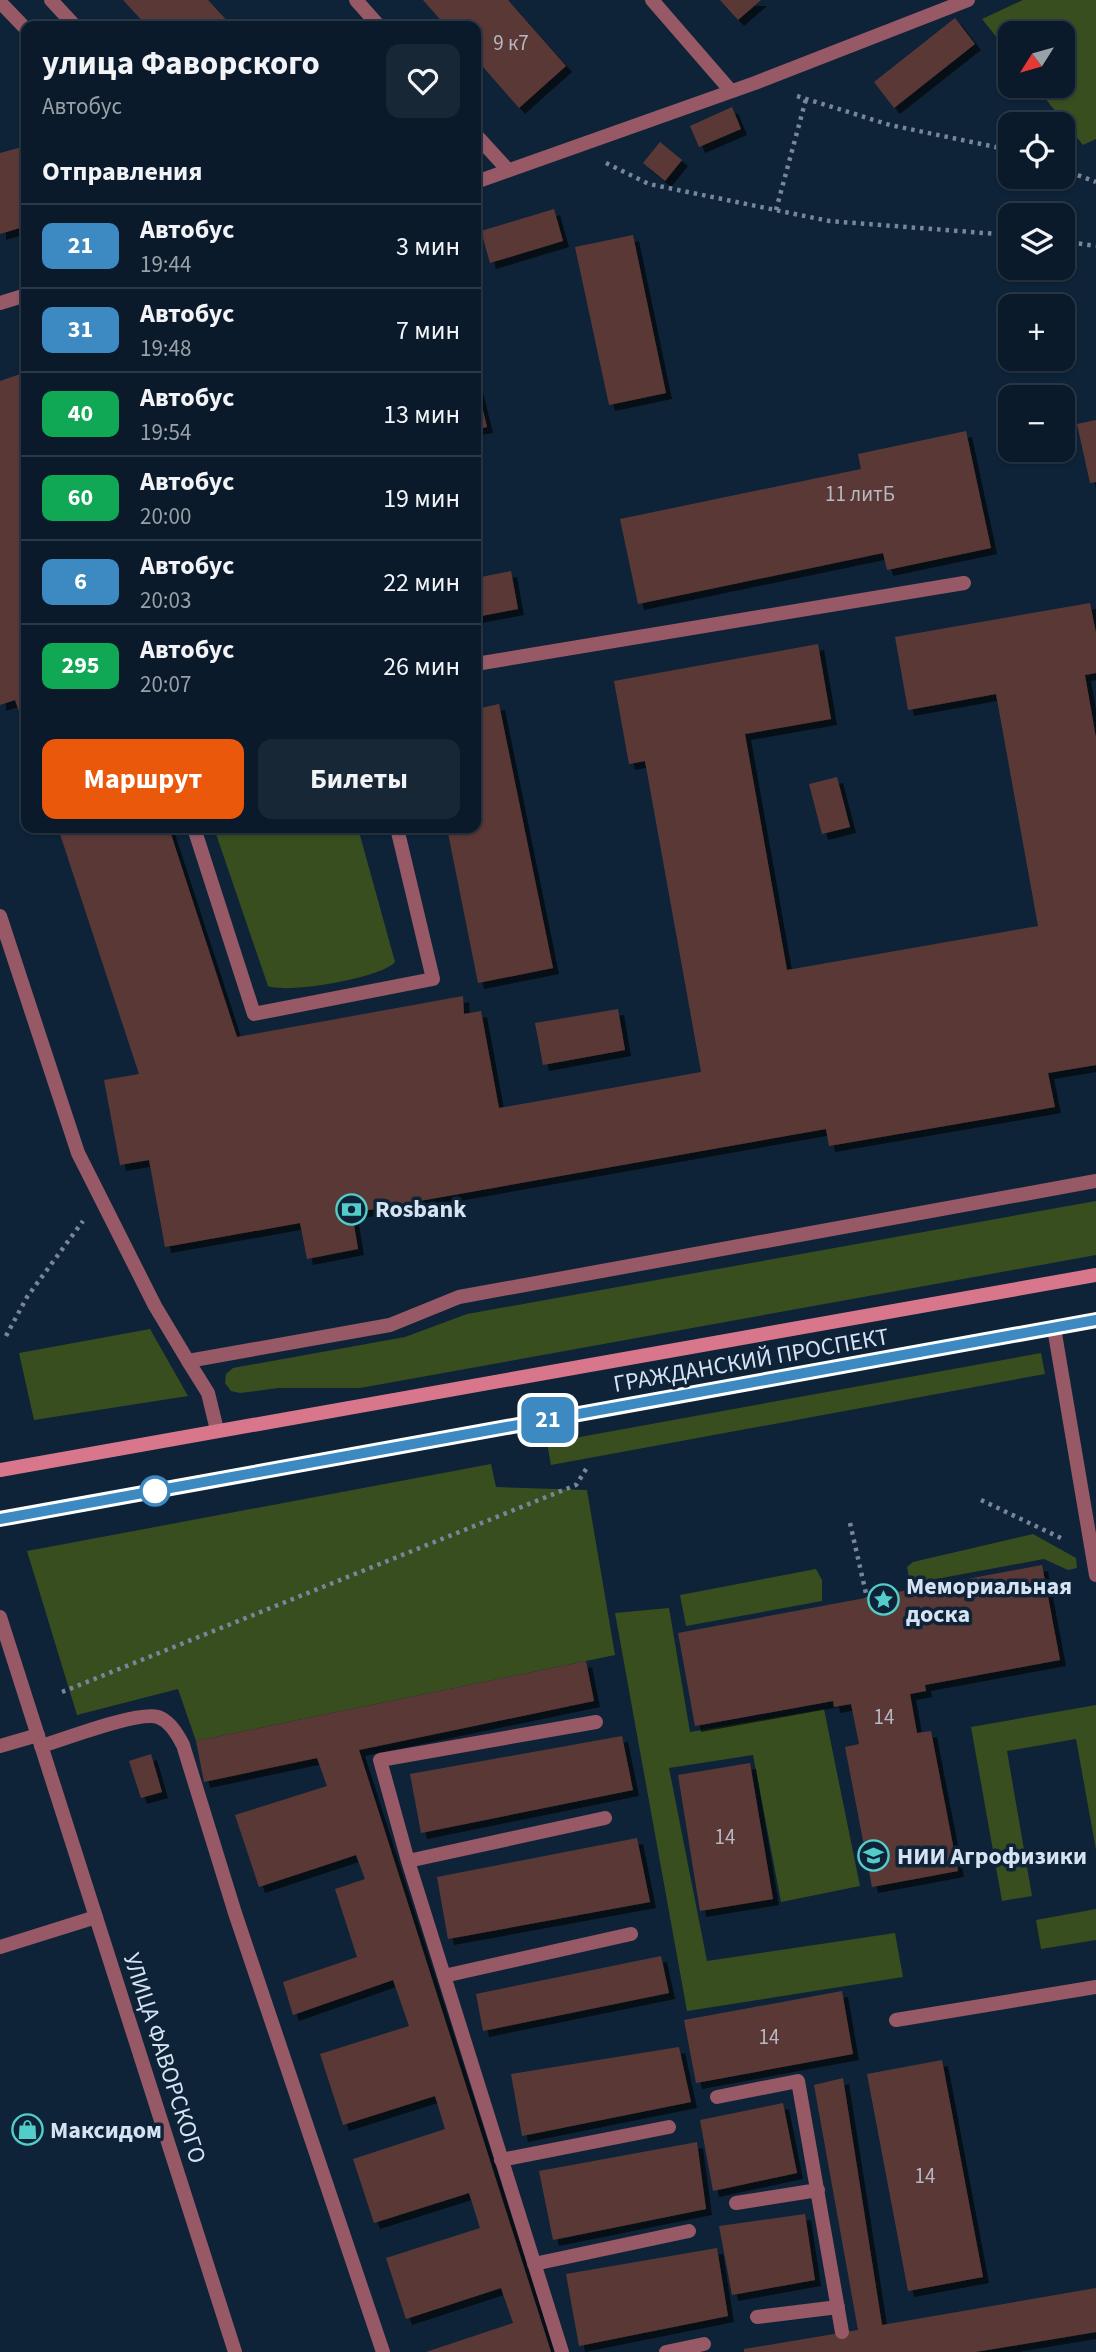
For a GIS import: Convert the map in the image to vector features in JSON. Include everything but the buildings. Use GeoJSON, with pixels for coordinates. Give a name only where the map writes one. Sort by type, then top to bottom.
{"type":"FeatureCollection","features":[{"type":"Feature","properties":{"kind":"main road","name":"ГРАЖДАНСКИЙ ПРОСПЕКТ"},"geometry":{"type":"LineString","coordinates":[[0,1470],[1096,1275]]}},
{"type":"Feature","properties":{"kind":"main road","name":"ГРАЖДАНСКИЙ ПРОСПЕКТ"},"geometry":{"type":"LineString","coordinates":[[0,1519],[1096,1320]]}},
{"type":"Feature","properties":{"kind":"street"},"geometry":{"type":"LineString","coordinates":[[51,0],[70,21]]}},
{"type":"Feature","properties":{"kind":"street"},"geometry":{"type":"LineString","coordinates":[[356,0],[375,21]]}},
{"type":"Feature","properties":{"kind":"street"},"geometry":{"type":"LineString","coordinates":[[652,0],[732,91]]}},
{"type":"Feature","properties":{"kind":"street"},"geometry":{"type":"LineString","coordinates":[[481,180],[755,83],[964,1]]}},
{"type":"Feature","properties":{"kind":"street"},"geometry":{"type":"LineString","coordinates":[[0,2],[21,24]]}},
{"type":"Feature","properties":{"kind":"street"},"geometry":{"type":"LineString","coordinates":[[481,140],[508,170]]}},
{"type":"Feature","properties":{"kind":"street"},"geometry":{"type":"LineString","coordinates":[[0,303],[21,297]]}},
{"type":"Feature","properties":{"kind":"street"},"geometry":{"type":"LineString","coordinates":[[481,663],[964,583]]}},
{"type":"Feature","properties":{"kind":"street"},"geometry":{"type":"LineString","coordinates":[[196,833],[254,1014],[433,979],[398,833]]}},
{"type":"Feature","properties":{"kind":"street"},"geometry":{"type":"LineString","coordinates":[[0,916],[78,1153],[155,1306],[208,1393],[218,1430]]}},
{"type":"Feature","properties":{"kind":"street"},"geometry":{"type":"LineString","coordinates":[[188,1361],[390,1325],[459,1297],[1096,1181]]}},
{"type":"Feature","properties":{"kind":"street"},"geometry":{"type":"LineString","coordinates":[[1054,1328],[1096,1575]]}},
{"type":"Feature","properties":{"kind":"street","name":"УЛИЦА ФАВОРСКОГО"},"geometry":{"type":"LineString","coordinates":[[0,1617],[235,2352]]}},
{"type":"Feature","properties":{"kind":"street"},"geometry":{"type":"LineString","coordinates":[[0,1746],[40,1741],[141,1717],[159,1717],[176,1731],[183,1745],[235,1913],[383,2352]]}},
{"type":"Feature","properties":{"kind":"street"},"geometry":{"type":"LineString","coordinates":[[562,2352],[408,1861],[380,1760],[596,1722]]}},
{"type":"Feature","properties":{"kind":"street"},"geometry":{"type":"LineString","coordinates":[[408,1861],[605,1818]]}},
{"type":"Feature","properties":{"kind":"street"},"geometry":{"type":"LineString","coordinates":[[0,1947],[96,1917]]}},
{"type":"Feature","properties":{"kind":"street"},"geometry":{"type":"LineString","coordinates":[[444,1976],[631,1934]]}},
{"type":"Feature","properties":{"kind":"street"},"geometry":{"type":"LineString","coordinates":[[896,2020],[1096,1986]]}},
{"type":"Feature","properties":{"kind":"street"},"geometry":{"type":"LineString","coordinates":[[717,2097],[798,2081],[842,2333]]}},
{"type":"Feature","properties":{"kind":"street"},"geometry":{"type":"LineString","coordinates":[[501,2160],[669,2127]]}},
{"type":"Feature","properties":{"kind":"street"},"geometry":{"type":"LineString","coordinates":[[736,2203],[818,2190]]}},
{"type":"Feature","properties":{"kind":"street"},"geometry":{"type":"LineString","coordinates":[[534,2264],[690,2231]]}},
{"type":"Feature","properties":{"kind":"street"},"geometry":{"type":"LineString","coordinates":[[757,2317],[838,2306]]}},
{"type":"Feature","properties":{"kind":"street"},"geometry":{"type":"LineString","coordinates":[[666,2352],[704,2344]]}},
{"type":"Feature","properties":{"kind":"path"},"geometry":{"type":"LineString","coordinates":[[755,83],[890,125],[998,148]]}},
{"type":"Feature","properties":{"kind":"path"},"geometry":{"type":"LineString","coordinates":[[776,210],[806,99]]}},
{"type":"Feature","properties":{"kind":"path"},"geometry":{"type":"LineString","coordinates":[[574,147],[649,184],[830,221],[998,234]]}},
{"type":"Feature","properties":{"kind":"path"},"geometry":{"type":"LineString","coordinates":[[1075,174],[1096,183]]}},
{"type":"Feature","properties":{"kind":"path"},"geometry":{"type":"LineString","coordinates":[[1075,244],[1096,246]]}},
{"type":"Feature","properties":{"kind":"path"},"geometry":{"type":"LineString","coordinates":[[6,1336],[27,1297],[100,1197]]}},
{"type":"Feature","properties":{"kind":"path"},"geometry":{"type":"LineString","coordinates":[[62,1692],[576,1485],[588,1466]]}},
{"type":"Feature","properties":{"kind":"path"},"geometry":{"type":"LineString","coordinates":[[981,1500],[1092,1552]]}},
{"type":"Feature","properties":{"kind":"path"},"geometry":{"type":"LineString","coordinates":[[850,1523],[867,1598]]}},
{"type":"Feature","properties":{"kind":"green space"},"geometry":{"type":"Polygon","coordinates":[[[1023,0],[1096,0],[1096,139],[1083,145],[1075,135],[1075,112],[1056,112],[1045,98],[1075,98],[1075,21],[998,21],[998,39],[982,19],[1023,0]]]}},
{"type":"Feature","properties":{"kind":"green space"},"geometry":{"type":"Polygon","coordinates":[[[216,833],[359,833],[395,962],[372,974],[334,983],[294,988],[268,986],[216,833]]]}},
{"type":"Feature","properties":{"kind":"green space"},"geometry":{"type":"Polygon","coordinates":[[[1096,1201],[1096,1255],[360,1388],[278,1388],[240,1393],[231,1391],[225,1383],[226,1374],[233,1368],[405,1337],[467,1314],[1096,1201]]]}},
{"type":"Feature","properties":{"kind":"green space"},"geometry":{"type":"Polygon","coordinates":[[[150,1329],[188,1396],[34,1420],[19,1353],[150,1329]]]}},
{"type":"Feature","properties":{"kind":"green space"},"geometry":{"type":"Polygon","coordinates":[[[1041,1353],[1045,1374],[551,1465],[547,1443],[1041,1353]]]}},
{"type":"Feature","properties":{"kind":"green space"},"geometry":{"type":"Polygon","coordinates":[[[491,1464],[496,1487],[587,1490],[615,1655],[196,1741],[178,1689],[77,1715],[27,1551],[491,1464]]]}},
{"type":"Feature","properties":{"kind":"green space"},"geometry":{"type":"Polygon","coordinates":[[[1033,1534],[1076,1558],[1077,1568],[1068,1570],[1044,1559],[915,1583],[909,1578],[907,1567],[913,1562],[1033,1534]]]}},
{"type":"Feature","properties":{"kind":"green space"},"geometry":{"type":"Polygon","coordinates":[[[816,1569],[822,1580],[822,1601],[686,1626],[680,1595],[816,1569]]]}},
{"type":"Feature","properties":{"kind":"green space"},"geometry":{"type":"Polygon","coordinates":[[[669,1608],[690,1732],[824,1709],[860,1886],[781,1902],[753,1755],[669,1768],[707,1961],[895,1933],[903,1977],[687,2011],[615,1613],[669,1608]]]}},
{"type":"Feature","properties":{"kind":"green space"},"geometry":{"type":"Polygon","coordinates":[[[1096,1705],[1096,1850],[1076,1739],[1007,1751],[1032,1896],[1002,1901],[971,1727],[1096,1705]]]}},
{"type":"Feature","properties":{"kind":"green space"},"geometry":{"type":"Polygon","coordinates":[[[1096,1909],[1096,1940],[1041,1949],[1036,1920],[1096,1909]]]}},
{"type":"Feature","properties":{"kind":"bus line","name":"21"},"geometry":{"type":"LineString","coordinates":[[0,1519],[1096,1320]]}},
{"type":"Feature","properties":{"kind":"place","name":"Rosbank"},"geometry":{"type":"Point","coordinates":[352,1209]}},
{"type":"Feature","properties":{"kind":"place","name":"Мемориальная доска"},"geometry":{"type":"Point","coordinates":[883,1600]}},
{"type":"Feature","properties":{"kind":"place","name":"НИИ Агрофизики"},"geometry":{"type":"Point","coordinates":[874,1856]}},
{"type":"Feature","properties":{"kind":"place","name":"Максидом"},"geometry":{"type":"Point","coordinates":[27,2130]}}]}
